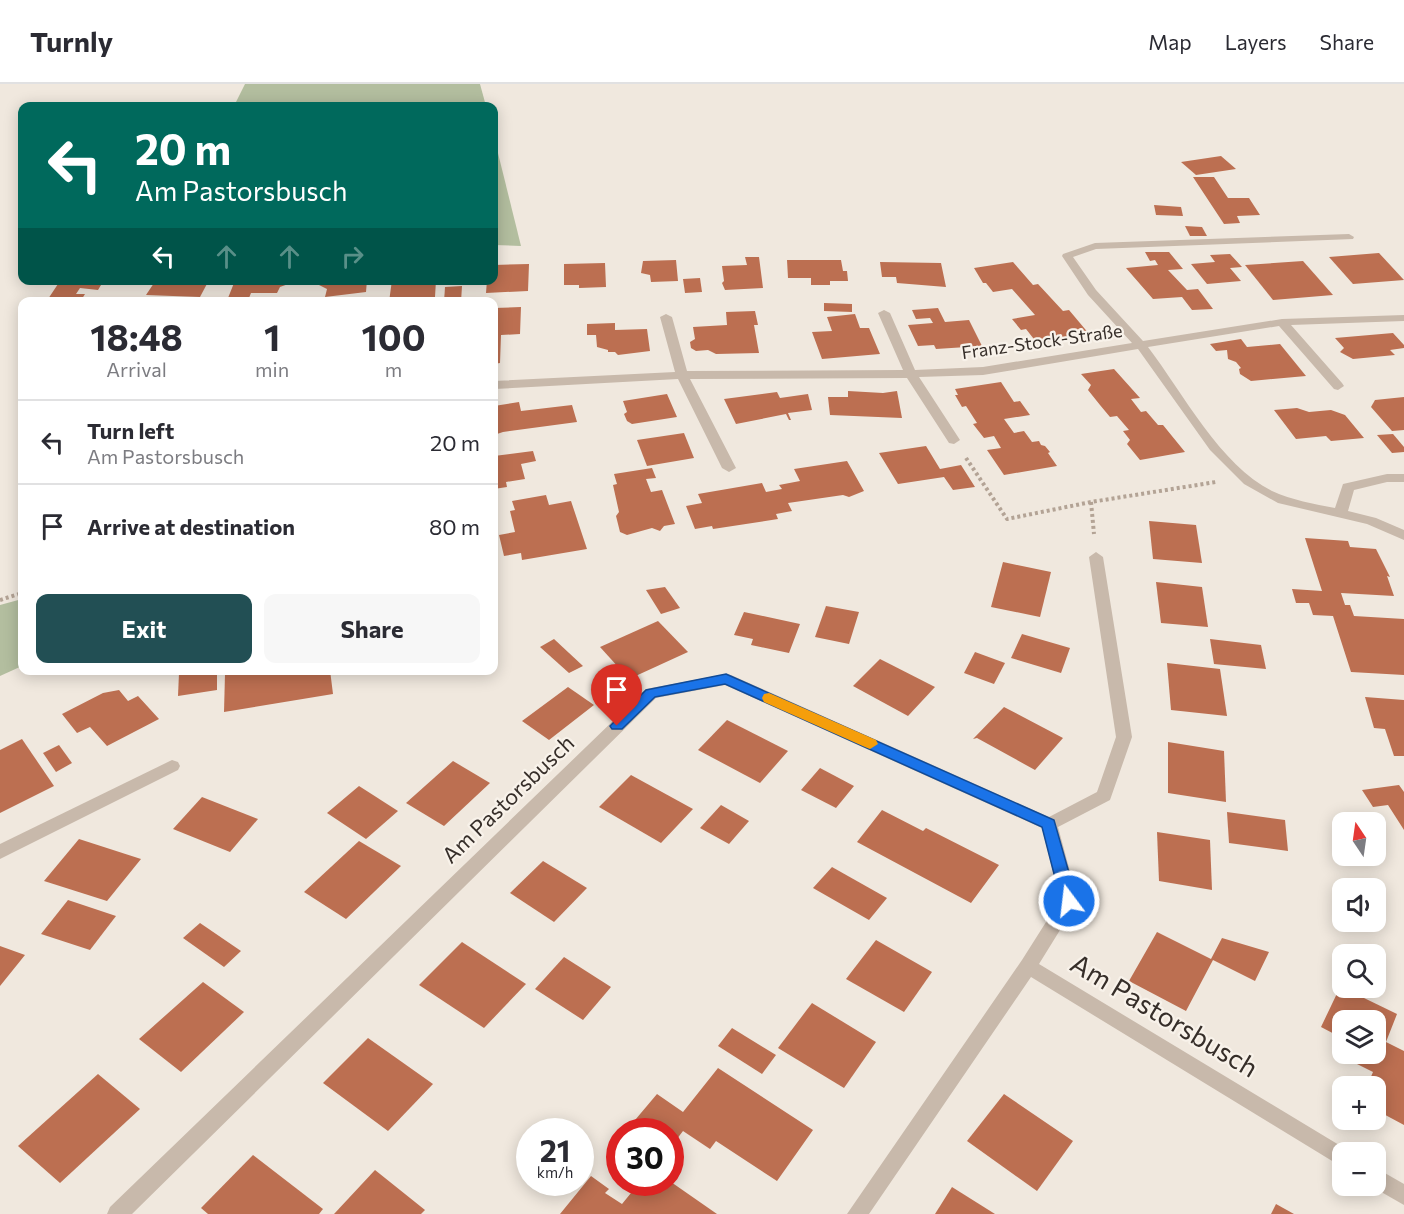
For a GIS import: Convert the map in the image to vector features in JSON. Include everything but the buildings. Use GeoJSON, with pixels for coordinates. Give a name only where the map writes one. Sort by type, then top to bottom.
{"type":"FeatureCollection","features":[{"type":"Feature","properties":{"kind":"street"},"geometry":{"type":"LineString","coordinates":[[1350,237],[1095,246],[1067,256],[1076,274],[1141,346],[1216,446],[1243,477],[1265,492],[1300,506],[1389,526],[1404,537]]}},
{"type":"Feature","properties":{"kind":"street"},"geometry":{"type":"LineString","coordinates":[[884,313],[911,374],[954,440]]}},
{"type":"Feature","properties":{"kind":"street"},"geometry":{"type":"LineString","coordinates":[[666,317],[682,375],[729,468]]}},
{"type":"Feature","properties":{"kind":"street","name":"Franz-Stock-Straße"},"geometry":{"type":"LineString","coordinates":[[498,385],[682,375],[911,374],[983,371],[1281,322],[1404,318]]}},
{"type":"Feature","properties":{"kind":"street"},"geometry":{"type":"LineString","coordinates":[[1281,322],[1338,386]]}},
{"type":"Feature","properties":{"kind":"street"},"geometry":{"type":"LineString","coordinates":[[1341,514],[1348,487],[1387,478],[1404,478]]}},
{"type":"Feature","properties":{"kind":"street"},"geometry":{"type":"LineString","coordinates":[[857,1214],[1028,966],[1069,901],[1049,824],[1104,796],[1124,737],[1096,557]]}},
{"type":"Feature","properties":{"kind":"street","name":"Am Pastorsbusch"},"geometry":{"type":"LineString","coordinates":[[117,1214],[651,693],[726,679],[1049,824]]}},
{"type":"Feature","properties":{"kind":"street"},"geometry":{"type":"LineString","coordinates":[[0,852],[172,766]]}},
{"type":"Feature","properties":{"kind":"street","name":"Am Pastorsbusch"},"geometry":{"type":"LineString","coordinates":[[1028,966],[1332,1152]]}},
{"type":"Feature","properties":{"kind":"street"},"geometry":{"type":"LineString","coordinates":[[1386,1184],[1404,1195]]}},
{"type":"Feature","properties":{"kind":"path"},"geometry":{"type":"LineString","coordinates":[[954,440],[1007,519],[1091,502],[1243,477]]}},
{"type":"Feature","properties":{"kind":"path"},"geometry":{"type":"LineString","coordinates":[[1091,502],[1096,557]]}},
{"type":"Feature","properties":{"kind":"path"},"geometry":{"type":"LineString","coordinates":[[0,600],[18,594]]}},
{"type":"Feature","properties":{"kind":"green space"},"geometry":{"type":"Polygon","coordinates":[[[245,84],[480,84],[485,102],[236,102],[245,84]]]}},
{"type":"Feature","properties":{"kind":"green space"},"geometry":{"type":"Polygon","coordinates":[[[498,153],[521,246],[498,245],[498,153]]]}},
{"type":"Feature","properties":{"kind":"green space"},"geometry":{"type":"Polygon","coordinates":[[[18,600],[18,668],[0,676],[0,605],[18,600]]]}},
{"type":"Feature","properties":{"kind":"slow traffic"},"geometry":{"type":"LineString","coordinates":[[769,698],[870,744]]}},
{"type":"Feature","properties":{"kind":"route"},"geometry":{"type":"LineString","coordinates":[[617,726],[651,693],[726,679],[1049,824],[1069,901]]}}]}
